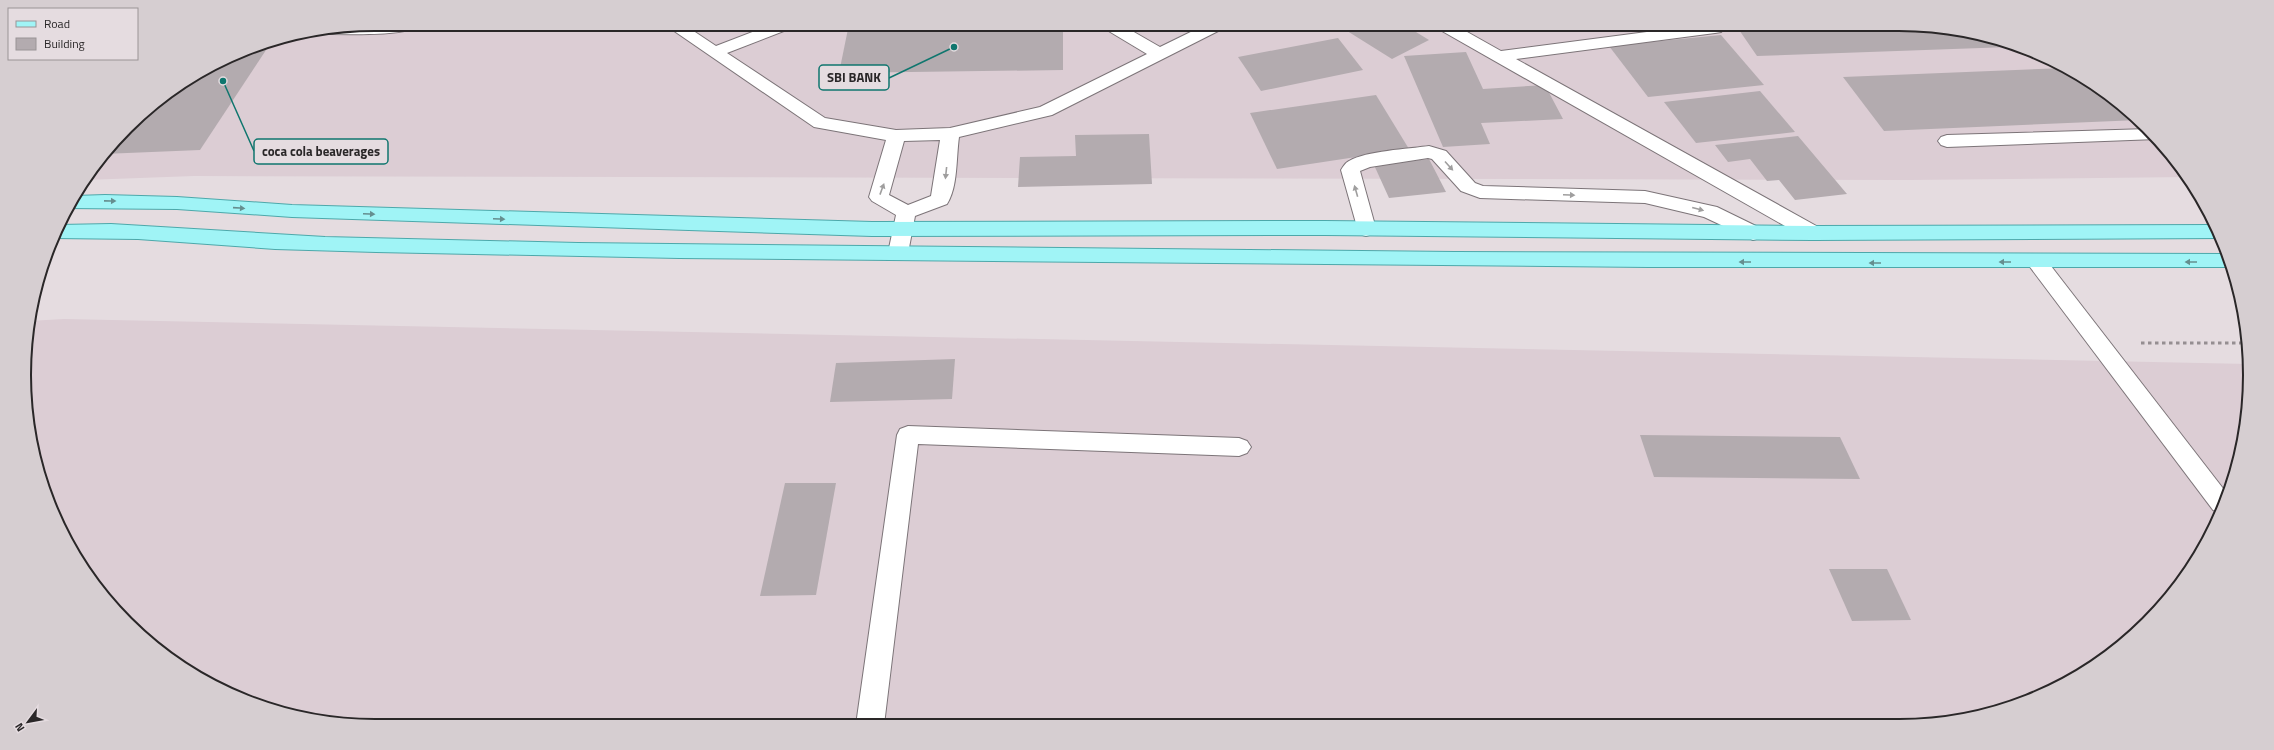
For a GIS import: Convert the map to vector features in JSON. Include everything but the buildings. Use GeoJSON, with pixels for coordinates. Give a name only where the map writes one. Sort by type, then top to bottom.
{"type":"FeatureCollection","features":[{"type":"Feature","properties":{"kind":"main road"},"geometry":{"type":"LineString","coordinates":[[77,202],[105,200],[177,203],[292,212],[904,220],[1366,229],[1753,233],[2212,232]]}},
{"type":"Feature","properties":{"kind":"main road"},"geometry":{"type":"LineString","coordinates":[[62,232],[82,230],[150,232],[268,241],[452,248],[1354,259],[1963,262],[2224,261]]}},
{"type":"Feature","properties":{"kind":"main road"},"geometry":{"type":"LineString","coordinates":[[1946,233],[1963,262]]}},
{"type":"Feature","properties":{"kind":"street"},"geometry":{"type":"LineString","coordinates":[[682,31],[820,123],[896,136],[950,134],[1046,111],[1206,31]]}},
{"type":"Feature","properties":{"kind":"street"},"geometry":{"type":"LineString","coordinates":[[714,52],[770,31]]}},
{"type":"Feature","properties":{"kind":"street"},"geometry":{"type":"LineString","coordinates":[[1120,31],[1160,54]]}},
{"type":"Feature","properties":{"kind":"street"},"geometry":{"type":"LineString","coordinates":[[1454,31],[1813,233]]}},
{"type":"Feature","properties":{"kind":"street"},"geometry":{"type":"LineString","coordinates":[[1500,56],[1692,31]]}},
{"type":"Feature","properties":{"kind":"street"},"geometry":{"type":"LineString","coordinates":[[904,220],[940,200],[944,186],[950,134]]}},
{"type":"Feature","properties":{"kind":"street"},"geometry":{"type":"LineString","coordinates":[[1947,141],[2144,134]]}},
{"type":"Feature","properties":{"kind":"street"},"geometry":{"type":"LineString","coordinates":[[896,136],[879,197],[904,220]]}},
{"type":"Feature","properties":{"kind":"street"},"geometry":{"type":"LineString","coordinates":[[1366,229],[1350,170],[1355,165],[1369,161],[1428,152],[1439,155],[1468,187],[1480,192],[1646,197],[1710,212],[1753,233]]}},
{"type":"Feature","properties":{"kind":"street"},"geometry":{"type":"LineString","coordinates":[[898,254],[904,220]]}},
{"type":"Feature","properties":{"kind":"street"},"geometry":{"type":"LineString","coordinates":[[2037,262],[2219,501]]}},
{"type":"Feature","properties":{"kind":"street"},"geometry":{"type":"LineString","coordinates":[[871,719],[908,435],[1239,447]]}},
{"type":"Feature","properties":{"kind":"path"},"geometry":{"type":"LineString","coordinates":[[2099,343],[2241,344]]}},
{"type":"Feature","properties":{"kind":"shaded area"},"geometry":{"type":"Polygon","coordinates":[[[1899,31],[1944,34],[1988,43],[2010,49],[2051,66],[2090,89],[2126,116],[2158,148],[2180,177],[1909,180],[194,176],[92,180],[116,148],[148,116],[184,89],[203,77],[223,66],[264,49],[308,38],[353,32],[1899,31]]]}},
{"type":"Feature","properties":{"kind":"shaded area"},"geometry":{"type":"Polygon","coordinates":[[[64,319],[2242,364],[2243,375],[2240,420],[2225,486],[2208,527],[2197,547],[2185,566],[2158,602],[2126,634],[2090,661],[2071,673],[2051,684],[2010,701],[1966,712],[1944,716],[1899,719],[375,719],[330,716],[286,707],[264,701],[223,684],[184,661],[166,648],[148,634],[116,602],[89,566],[77,547],[66,527],[49,486],[38,442],[32,397],[32,353],[36,321],[64,319]]]}},
{"type":"Feature","properties":{"kind":"place","name":"SBI BANK"},"geometry":{"type":"Point","coordinates":[954,47]}},
{"type":"Feature","properties":{"kind":"place","name":"coca cola beaverages"},"geometry":{"type":"Point","coordinates":[223,81]}}]}
